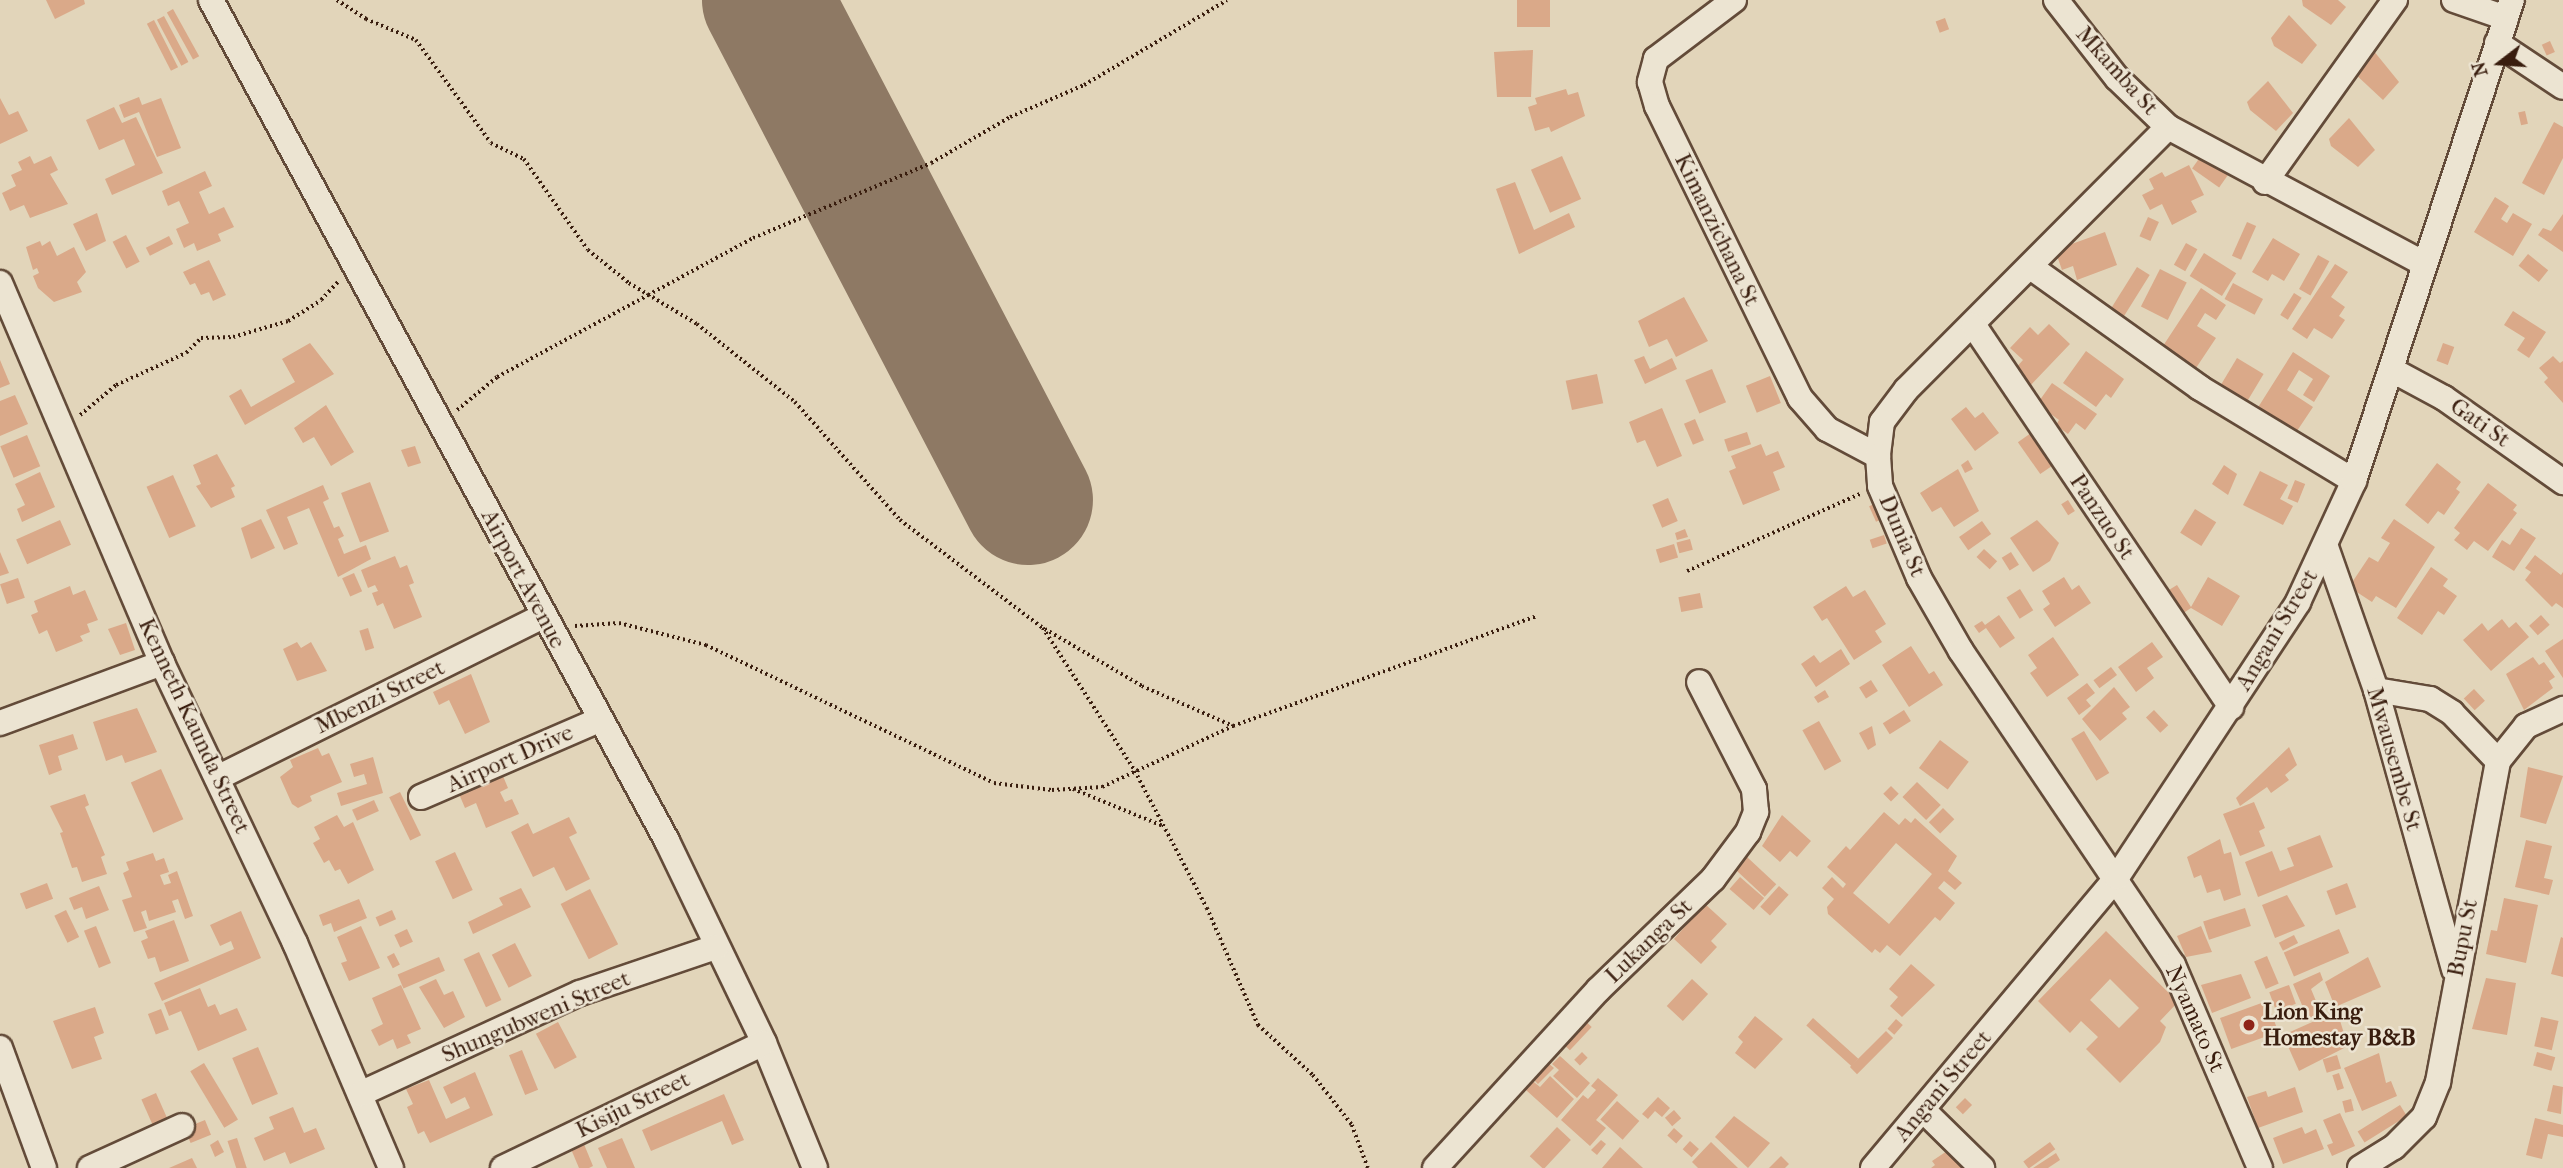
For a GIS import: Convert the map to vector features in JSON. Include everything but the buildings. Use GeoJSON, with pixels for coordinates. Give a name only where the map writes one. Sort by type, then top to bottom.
{"type":"FeatureCollection","features":[{"type":"Feature","properties":{"kind":"street","name":"Airport Avenue"},"geometry":{"type":"LineString","coordinates":[[211,0],[545,622],[667,841],[764,1043],[815,1168]]}},
{"type":"Feature","properties":{"kind":"street","name":"Kimanzichana St"},"geometry":{"type":"LineString","coordinates":[[1734,0],[1656,59],[1650,82],[1657,106],[1800,398],[1827,429],[1878,456]]}},
{"type":"Feature","properties":{"kind":"street","name":"Mkamba St"},"geometry":{"type":"LineString","coordinates":[[2056,0],[2117,78],[2168,127],[2294,198],[2423,263]]}},
{"type":"Feature","properties":{"kind":"street"},"geometry":{"type":"LineString","coordinates":[[2266,182],[2395,0]]}},
{"type":"Feature","properties":{"kind":"street"},"geometry":{"type":"LineString","coordinates":[[2454,0],[2509,9]]}},
{"type":"Feature","properties":{"kind":"street","name":"Angani Street"},"geometry":{"type":"LineString","coordinates":[[1873,1168],[2117,877],[2298,602],[2326,547],[2354,481],[2392,370],[2423,263],[2509,9]]}},
{"type":"Feature","properties":{"kind":"street"},"geometry":{"type":"LineString","coordinates":[[2497,43],[2563,87]]}},
{"type":"Feature","properties":{"kind":"street","name":"Dunia St"},"geometry":{"type":"LineString","coordinates":[[2117,877],[1961,650],[1919,578],[1880,486],[1878,456],[1882,422],[1906,390],[2032,268],[2168,127]]}},
{"type":"Feature","properties":{"kind":"street"},"geometry":{"type":"LineString","coordinates":[[2032,268],[2200,388],[2354,481]]}},
{"type":"Feature","properties":{"kind":"street","name":"Kenneth Kaunda Street"},"geometry":{"type":"LineString","coordinates":[[0,283],[162,663],[217,778],[391,1168]]}},
{"type":"Feature","properties":{"kind":"street","name":"Panzuo St"},"geometry":{"type":"LineString","coordinates":[[1974,326],[2231,707]]}},
{"type":"Feature","properties":{"kind":"street","name":"Gati St"},"geometry":{"type":"LineString","coordinates":[[2392,370],[2444,398],[2563,482]]}},
{"type":"Feature","properties":{"kind":"street","name":"Mwausembe St"},"geometry":{"type":"LineString","coordinates":[[2326,547],[2376,690],[2456,973]]}},
{"type":"Feature","properties":{"kind":"street","name":"Mbenzi Street"},"geometry":{"type":"LineString","coordinates":[[217,778],[545,622]]}},
{"type":"Feature","properties":{"kind":"street"},"geometry":{"type":"LineString","coordinates":[[0,723],[162,663]]}},
{"type":"Feature","properties":{"kind":"street","name":"Lukanga St"},"geometry":{"type":"LineString","coordinates":[[1435,1168],[1598,990],[1713,879],[1748,832],[1756,812],[1754,789],[1699,682]]}},
{"type":"Feature","properties":{"kind":"street"},"geometry":{"type":"LineString","coordinates":[[2376,690],[2430,699],[2452,713],[2498,761]]}},
{"type":"Feature","properties":{"kind":"street","name":"Bupu St"},"geometry":{"type":"LineString","coordinates":[[2360,1168],[2394,1147],[2424,1117],[2438,1082],[2456,973],[2498,761],[2526,726],[2563,709]]}},
{"type":"Feature","properties":{"kind":"street","name":"Airport Drive"},"geometry":{"type":"LineString","coordinates":[[421,797],[599,720]]}},
{"type":"Feature","properties":{"kind":"street","name":"Nyamato St"},"geometry":{"type":"LineString","coordinates":[[2117,877],[2173,965],[2260,1168]]}},
{"type":"Feature","properties":{"kind":"street","name":"Shungubweni Street"},"geometry":{"type":"LineString","coordinates":[[360,1094],[580,993],[716,947]]}},
{"type":"Feature","properties":{"kind":"street","name":"Kisiju Street"},"geometry":{"type":"LineString","coordinates":[[503,1168],[764,1043]]}},
{"type":"Feature","properties":{"kind":"street"},"geometry":{"type":"LineString","coordinates":[[0,1048],[44,1168]]}},
{"type":"Feature","properties":{"kind":"street"},"geometry":{"type":"LineString","coordinates":[[1923,1110],[1982,1168]]}},
{"type":"Feature","properties":{"kind":"street"},"geometry":{"type":"LineString","coordinates":[[90,1168],[183,1126]]}},
{"type":"Feature","properties":{"kind":"path"},"geometry":{"type":"LineString","coordinates":[[337,0],[366,19],[416,40],[491,143],[524,159],[588,250],[648,295],[696,324],[795,402],[900,520],[1043,628],[1142,685],[1233,726]]}},
{"type":"Feature","properties":{"kind":"path"},"geometry":{"type":"LineString","coordinates":[[439,424],[497,377],[648,295],[753,239],[930,163],[1010,117],[1084,85],[1227,0]]}},
{"type":"Feature","properties":{"kind":"path"},"geometry":{"type":"LineString","coordinates":[[64,432],[116,385],[186,353],[201,338],[233,337],[288,321],[321,300],[340,280],[358,273]]}},
{"type":"Feature","properties":{"kind":"path"},"geometry":{"type":"LineString","coordinates":[[1686,571],[1880,486]]}},
{"type":"Feature","properties":{"kind":"path"},"geometry":{"type":"LineString","coordinates":[[545,622],[619,623],[706,645],[994,783],[1072,788],[1102,787],[1233,726],[1537,616]]}},
{"type":"Feature","properties":{"kind":"path"},"geometry":{"type":"LineString","coordinates":[[1043,628],[1135,771],[1207,908],[1258,1026],[1313,1074],[1352,1125],[1368,1168]]}},
{"type":"Feature","properties":{"kind":"path"},"geometry":{"type":"LineString","coordinates":[[1072,788],[1165,827]]}},
{"type":"Feature","properties":{"kind":"runway"},"geometry":{"type":"LineString","coordinates":[[767,0],[1028,500]]}},
{"type":"Feature","properties":{"kind":"place","name":"Lion King Homestay B&B"},"geometry":{"type":"Point","coordinates":[2249,1025]}}]}
